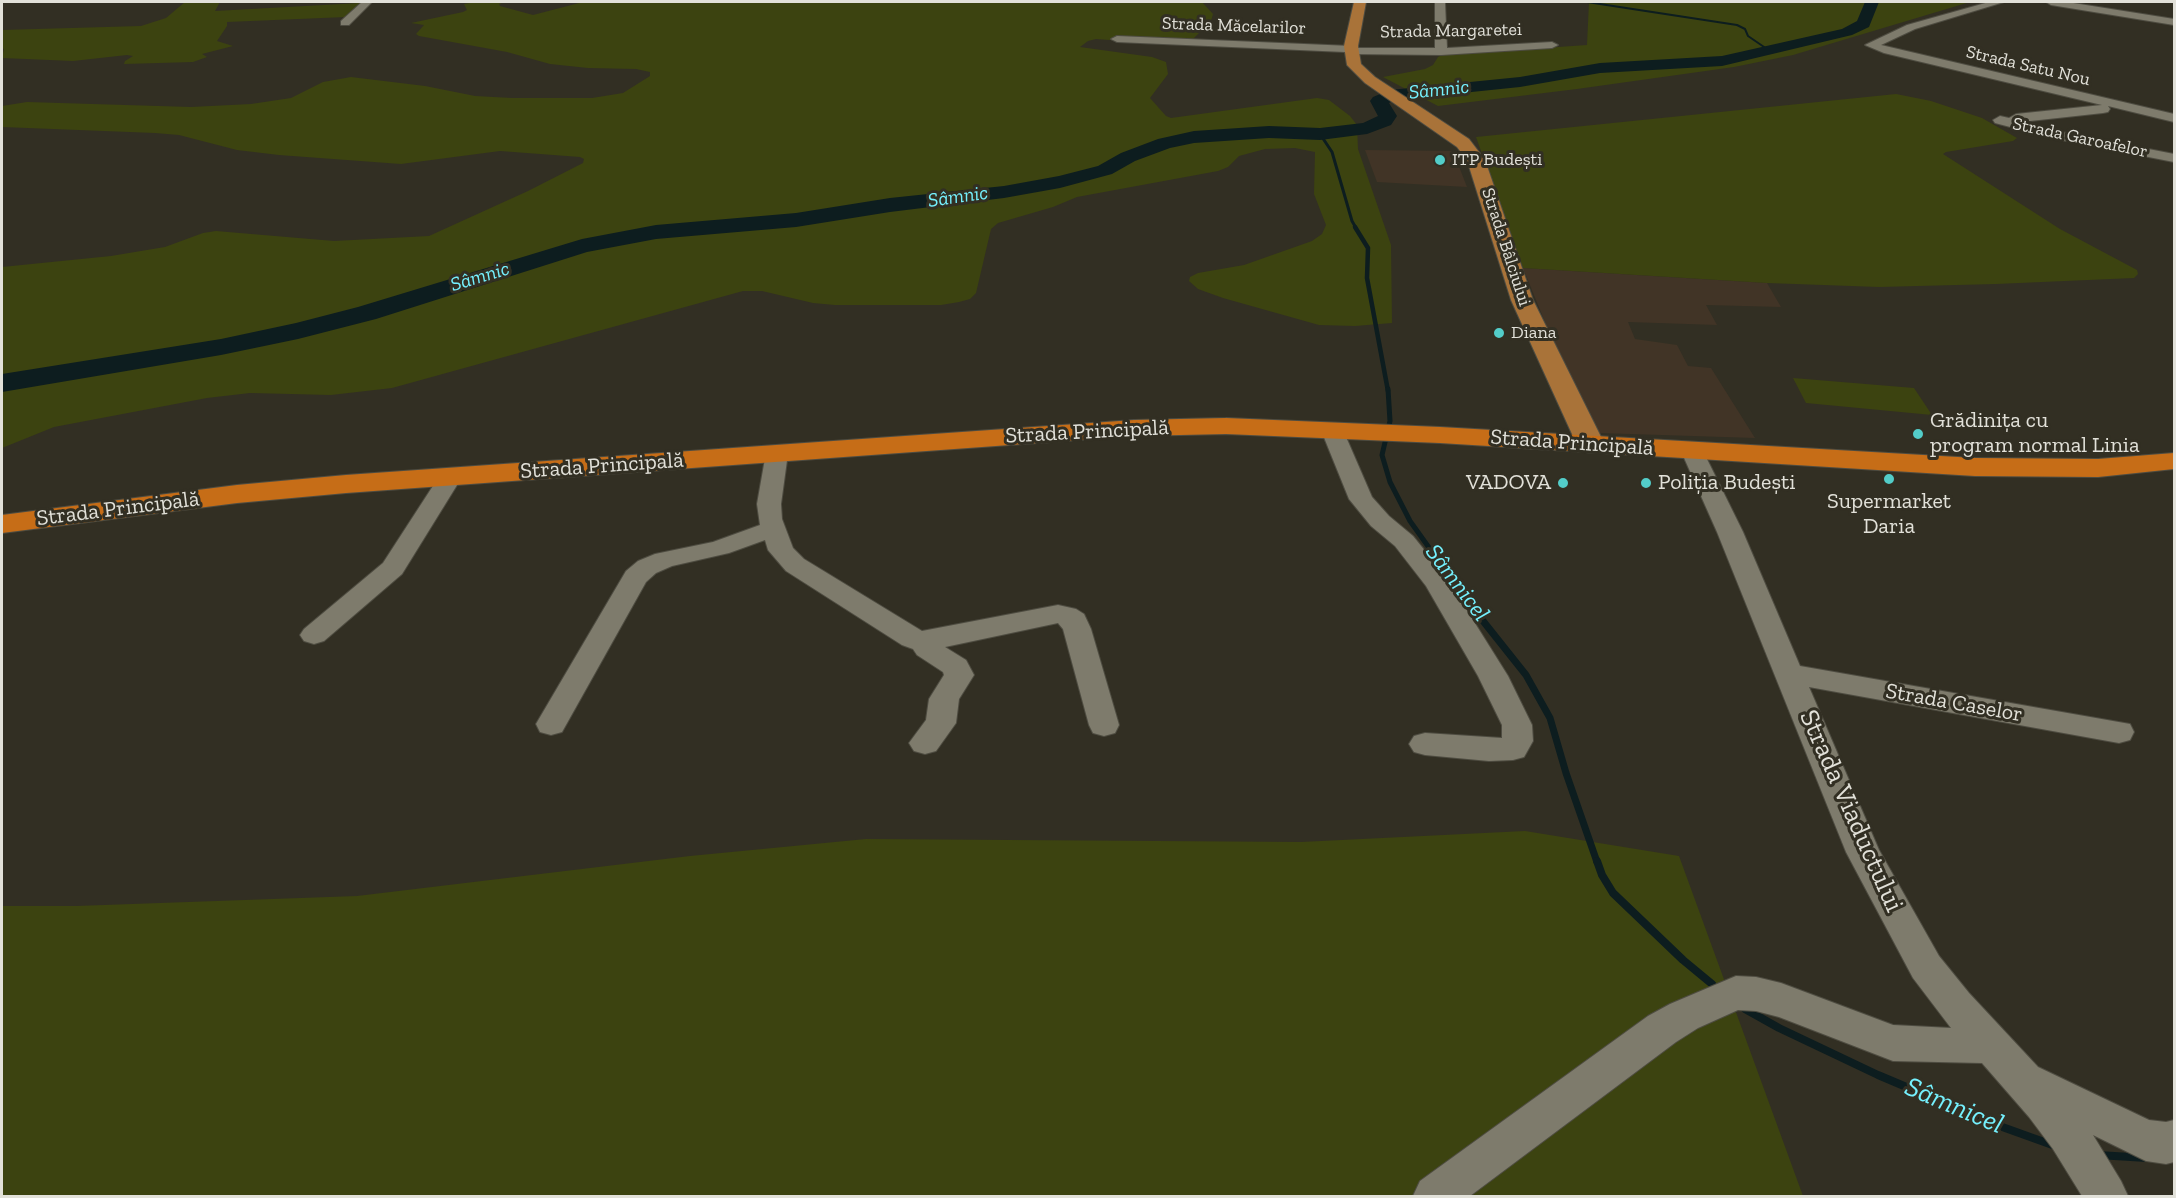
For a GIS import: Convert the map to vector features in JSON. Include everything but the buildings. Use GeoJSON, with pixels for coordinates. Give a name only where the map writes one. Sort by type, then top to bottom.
{"type":"FeatureCollection","features":[{"type":"Feature","properties":{"kind":"highway","name":"Strada Principală"},"geometry":{"type":"LineString","coordinates":[[2,524],[237,494],[1134,428],[1226,426],[1332,430],[2038,469],[2098,468],[2175,460]]}},
{"type":"Feature","properties":{"kind":"main road"},"geometry":{"type":"LineString","coordinates":[[1351,51],[1360,2]]}},
{"type":"Feature","properties":{"kind":"main road","name":"Strada Bâlciului"},"geometry":{"type":"LineString","coordinates":[[1351,51],[1359,70],[1463,143],[1476,160],[1530,319],[1591,445]]}},
{"type":"Feature","properties":{"kind":"street"},"geometry":{"type":"LineString","coordinates":[[345,23],[367,2]]}},
{"type":"Feature","properties":{"kind":"street"},"geometry":{"type":"LineString","coordinates":[[1440,2],[1441,52]]}},
{"type":"Feature","properties":{"kind":"street","name":"Strada Satu Nou"},"geometry":{"type":"LineString","coordinates":[[1999,2],[1911,27],[1873,43],[1873,46],[2175,118]]}},
{"type":"Feature","properties":{"kind":"street"},"geometry":{"type":"LineString","coordinates":[[2051,2],[2175,22]]}},
{"type":"Feature","properties":{"kind":"street","name":"Strada Măcelarilor"},"geometry":{"type":"LineString","coordinates":[[1117,39],[1351,51]]}},
{"type":"Feature","properties":{"kind":"street","name":"Strada Margaretei"},"geometry":{"type":"LineString","coordinates":[[1351,51],[1441,52],[1552,45]]}},
{"type":"Feature","properties":{"kind":"street"},"geometry":{"type":"LineString","coordinates":[[1158,46],[1351,51]]}},
{"type":"Feature","properties":{"kind":"street","name":"Strada Garoafelor"},"geometry":{"type":"LineString","coordinates":[[2121,106],[2000,120],[2056,135],[2175,158]]}},
{"type":"Feature","properties":{"kind":"street"},"geometry":{"type":"LineString","coordinates":[[1332,430],[1362,499],[1380,521],[1404,541],[1437,583],[1493,676],[1517,725],[1518,741],[1513,749],[1489,750],[1425,744]]}},
{"type":"Feature","properties":{"kind":"street","name":"Strada Viaductului"},"geometry":{"type":"LineString","coordinates":[[1692,451],[1730,532],[1863,852],[1890,903],[1926,966],[1955,1005],[2068,1134],[2101,1188]]}},
{"type":"Feature","properties":{"kind":"street"},"geometry":{"type":"LineString","coordinates":[[777,453],[769,504],[772,529],[781,550],[795,565],[912,638],[923,642],[1058,614],[1066,615],[1074,620],[1104,725]]}},
{"type":"Feature","properties":{"kind":"street"},"geometry":{"type":"LineString","coordinates":[[314,635],[393,568],[450,477]]}},
{"type":"Feature","properties":{"kind":"street"},"geometry":{"type":"LineString","coordinates":[[551,724],[635,577],[647,567],[664,560],[720,548],[772,529]]}},
{"type":"Feature","properties":{"kind":"street"},"geometry":{"type":"LineString","coordinates":[[923,642],[927,648],[956,667],[959,675],[944,699],[941,723],[925,743]]}},
{"type":"Feature","properties":{"kind":"street","name":"Strada Caselor"},"geometry":{"type":"LineString","coordinates":[[1790,674],[2119,732]]}},
{"type":"Feature","properties":{"kind":"street"},"geometry":{"type":"LineString","coordinates":[[1435,1197],[1662,1029],[1684,1016],[1736,993],[1756,994],[1781,1000],[1893,1043],[1951,1046],[1991,1045]]}},
{"type":"Feature","properties":{"kind":"street"},"geometry":{"type":"LineString","coordinates":[[2020,1077],[2146,1140],[2166,1143],[2175,1141]]}},
{"type":"Feature","properties":{"kind":"shaded area"},"geometry":{"type":"Polygon","coordinates":[[[1365,150],[1453,151],[1467,187],[1377,182],[1365,150]]]}},
{"type":"Feature","properties":{"kind":"shaded area"},"geometry":{"type":"Polygon","coordinates":[[[1523,268],[1767,283],[1781,307],[1706,305],[1717,325],[1628,322],[1635,339],[1677,345],[1688,366],[1711,368],[1755,438],[1599,433],[1547,327],[1523,268]]]}},
{"type":"Feature","properties":{"kind":"green space"},"geometry":{"type":"Polygon","coordinates":[[[185,2],[220,2],[215,11],[360,3],[346,17],[227,22],[227,26],[217,41],[233,46],[202,54],[207,57],[193,62],[124,64],[133,56],[127,55],[73,61],[2,58],[4,49],[2,48],[2,30],[141,26],[166,18],[185,2]]]}},
{"type":"Feature","properties":{"kind":"green space"},"geometry":{"type":"Polygon","coordinates":[[[505,2],[499,4],[500,6],[533,15],[583,2],[1202,2],[1213,14],[1211,21],[1193,39],[1165,44],[1096,39],[1080,47],[1152,57],[1166,62],[1168,74],[1150,98],[1166,116],[1171,118],[1317,98],[1329,100],[1350,116],[1357,125],[1358,149],[1391,245],[1392,323],[1355,326],[1319,325],[1223,298],[1198,289],[1189,281],[1190,277],[1198,273],[1244,265],[1312,241],[1322,234],[1326,225],[1314,194],[1315,152],[1295,148],[1265,149],[1239,156],[1228,167],[1218,171],[1077,197],[1053,207],[998,223],[991,229],[976,293],[970,299],[959,302],[941,305],[835,305],[813,303],[762,291],[743,291],[392,388],[331,395],[250,393],[207,398],[54,427],[2,448],[2,267],[111,256],[165,247],[203,233],[216,231],[334,241],[429,236],[528,191],[583,163],[584,159],[500,151],[401,164],[279,155],[237,150],[179,135],[2,127],[2,106],[27,102],[191,107],[251,104],[291,98],[323,82],[351,77],[425,86],[475,96],[592,98],[623,93],[650,76],[650,72],[636,69],[550,64],[507,52],[419,36],[416,34],[424,25],[411,23],[463,12],[467,10],[464,4],[505,2]]]}},
{"type":"Feature","properties":{"kind":"green space"},"geometry":{"type":"Polygon","coordinates":[[[1589,2],[1970,2],[1793,55],[1734,67],[1577,89],[1438,106],[1383,77],[1425,69],[1433,65],[1442,55],[1587,45],[1589,2]]]}},
{"type":"Feature","properties":{"kind":"green space"},"geometry":{"type":"Polygon","coordinates":[[[1896,94],[1931,101],[1982,118],[2017,138],[2013,141],[1943,154],[2060,229],[2137,270],[2138,274],[2134,278],[1879,287],[1767,283],[1523,268],[1476,137],[1896,94]]]}},
{"type":"Feature","properties":{"kind":"green space"},"geometry":{"type":"Polygon","coordinates":[[[1793,378],[1914,388],[1932,415],[1806,403],[1793,378]]]}},
{"type":"Feature","properties":{"kind":"green space"},"geometry":{"type":"Polygon","coordinates":[[[1525,831],[1679,856],[1803,1196],[2,1196],[2,906],[76,906],[357,896],[690,856],[866,839],[1301,842],[1525,831]]]}},
{"type":"Feature","properties":{"kind":"waterway"},"geometry":{"type":"LineString","coordinates":[[1587,2],[1737,25],[1745,29],[1748,36],[1767,49]]}},
{"type":"Feature","properties":{"kind":"waterway","name":"Sâmnic"},"geometry":{"type":"LineString","coordinates":[[2,383],[221,347],[298,331],[367,313],[582,246],[656,232],[796,220],[890,205],[1004,192],[1060,182],[1105,170],[1128,157],[1165,143],[1194,137],[1269,132],[1320,134],[1367,128],[1384,121],[1388,116],[1379,101],[1390,95],[1520,82],[1600,68],[1722,61],[1847,32],[1864,24],[1872,2]]}},
{"type":"Feature","properties":{"kind":"waterway","name":"Sâmnicel"},"geometry":{"type":"LineString","coordinates":[[1320,134],[1332,152],[1356,228]]}},
{"type":"Feature","properties":{"kind":"waterway","name":"Sâmnicel"},"geometry":{"type":"LineString","coordinates":[[1355,227],[1368,248],[1367,278],[1388,391]]}},
{"type":"Feature","properties":{"kind":"waterway","name":"Sâmnicel"},"geometry":{"type":"LineString","coordinates":[[1388,389],[1390,421],[1382,455],[1390,482],[1410,521],[1465,598]]}},
{"type":"Feature","properties":{"kind":"waterway","name":"Sâmnicel"},"geometry":{"type":"LineString","coordinates":[[1464,597],[1526,675],[1550,718],[1566,773],[1597,862]]}},
{"type":"Feature","properties":{"kind":"waterway","name":"Sâmnicel"},"geometry":{"type":"LineString","coordinates":[[1597,861],[1613,893],[1683,960],[1712,984]]}},
{"type":"Feature","properties":{"kind":"waterway","name":"Sâmnicel"},"geometry":{"type":"LineString","coordinates":[[1745,1009],[1779,1028],[1878,1075],[1994,1124],[2058,1147]]}},
{"type":"Feature","properties":{"kind":"waterway","name":"Sâmnicel"},"geometry":{"type":"LineString","coordinates":[[2098,1155],[2147,1158]]}},
{"type":"Feature","properties":{"kind":"place","name":"ITP Budești"},"geometry":{"type":"Point","coordinates":[1440,160]}},
{"type":"Feature","properties":{"kind":"place","name":"Diana"},"geometry":{"type":"Point","coordinates":[1499,333]}},
{"type":"Feature","properties":{"kind":"place","name":"Grădinița cu program normal Linia"},"geometry":{"type":"Point","coordinates":[1918,434]}},
{"type":"Feature","properties":{"kind":"place","name":"Supermarket Daria"},"geometry":{"type":"Point","coordinates":[1889,479]}},
{"type":"Feature","properties":{"kind":"place","name":"VADOVA"},"geometry":{"type":"Point","coordinates":[1563,483]}},
{"type":"Feature","properties":{"kind":"place","name":"Poliția Budești"},"geometry":{"type":"Point","coordinates":[1646,483]}}]}
